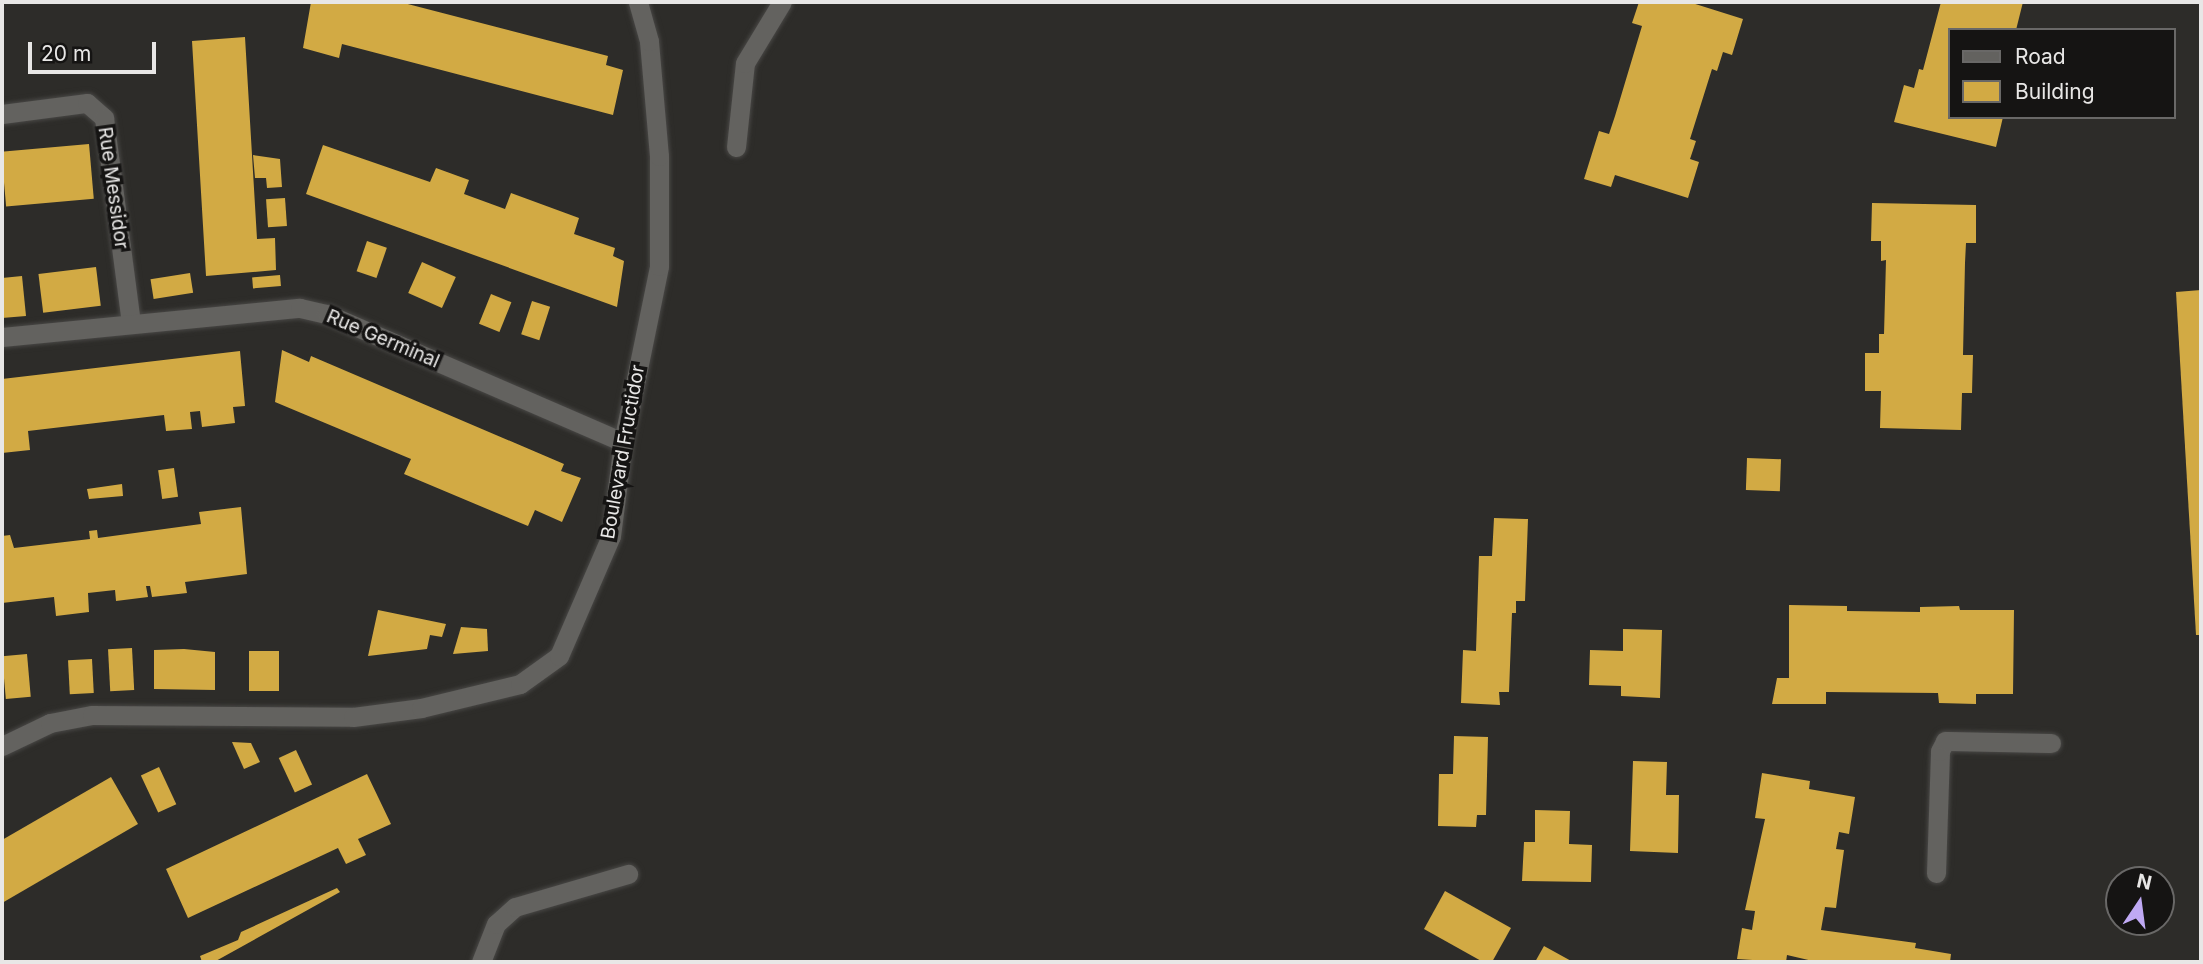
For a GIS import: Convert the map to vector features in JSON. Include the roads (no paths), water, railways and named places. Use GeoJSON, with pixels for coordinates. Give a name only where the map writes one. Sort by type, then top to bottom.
{"type":"FeatureCollection","features":[{"type":"Feature","properties":{"kind":"street","name":"Boulevard Fructidor"},"geometry":{"type":"LineString","coordinates":[[2,746],[50,723],[92,715],[352,717],[421,708],[520,684],[559,656],[576,623],[611,536],[623,442],[659,265],[659,156],[649,41],[638,2]]}},
{"type":"Feature","properties":{"kind":"street"},"geometry":{"type":"LineString","coordinates":[[736,147],[745,63],[782,2]]}},
{"type":"Feature","properties":{"kind":"street","name":"Rue Messidor"},"geometry":{"type":"LineString","coordinates":[[2,114],[87,103],[104,118],[131,323]]}},
{"type":"Feature","properties":{"kind":"street","name":"Rue Germinal"},"geometry":{"type":"LineString","coordinates":[[2,337],[300,308],[327,314],[623,442]]}},
{"type":"Feature","properties":{"kind":"street"},"geometry":{"type":"LineString","coordinates":[[1936,873],[1940,751],[1945,741],[2051,743]]}},
{"type":"Feature","properties":{"kind":"street"},"geometry":{"type":"LineString","coordinates":[[481,962],[496,924],[514,907],[628,874]]}}]}
